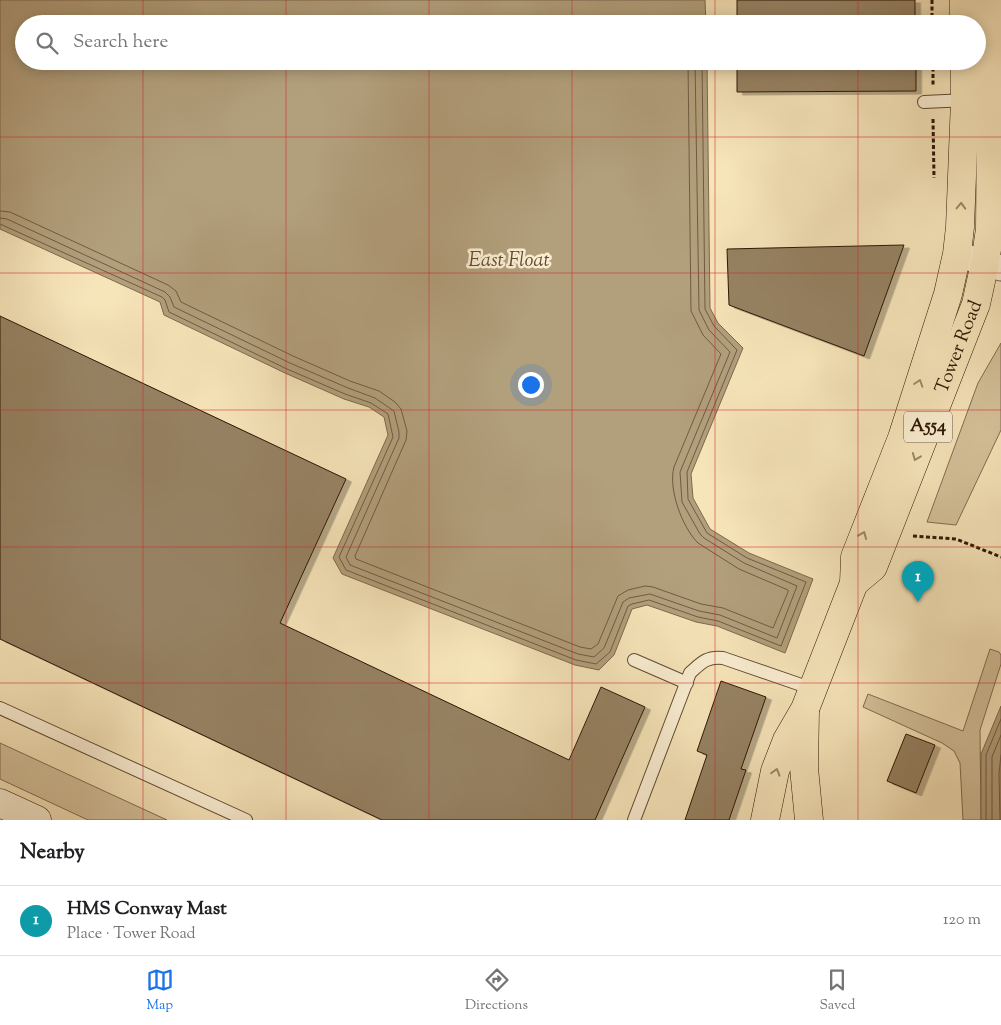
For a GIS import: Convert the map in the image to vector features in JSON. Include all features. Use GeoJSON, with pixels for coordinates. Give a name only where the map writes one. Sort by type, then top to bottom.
{"type":"FeatureCollection","features":[{"type":"Feature","properties":{"kind":"highway"},"geometry":{"type":"LineString","coordinates":[[964,0],[964,15]]}},
{"type":"Feature","properties":{"kind":"highway","name":"Tower Road"},"geometry":{"type":"LineString","coordinates":[[986,27],[989,0]]}},
{"type":"Feature","properties":{"kind":"highway","name":"Tower Road"},"geometry":{"type":"LineString","coordinates":[[854,582],[874,567],[885,534],[976,304],[993,266],[978,100],[968,70]]}},
{"type":"Feature","properties":{"kind":"highway","name":"Tower Road"},"geometry":{"type":"LineString","coordinates":[[766,820],[775,772],[788,740],[809,699],[854,582],[855,557],[902,438],[948,294],[957,254],[981,70]]}},
{"type":"Feature","properties":{"kind":"highway","name":"Tower Road"},"geometry":{"type":"LineString","coordinates":[[809,699],[804,768],[809,820]]}},
{"type":"Feature","properties":{"kind":"main road"},"geometry":{"type":"LineString","coordinates":[[0,803],[37,820]]}},
{"type":"Feature","properties":{"kind":"street"},"geometry":{"type":"LineString","coordinates":[[957,254],[993,266]]}},
{"type":"Feature","properties":{"kind":"lane"},"geometry":{"type":"LineString","coordinates":[[924,102],[978,100]]}},
{"type":"Feature","properties":{"kind":"lane"},"geometry":{"type":"LineString","coordinates":[[634,820],[690,673],[703,660],[713,657],[723,658],[809,699]]}},
{"type":"Feature","properties":{"kind":"lane"},"geometry":{"type":"LineString","coordinates":[[634,660],[687,683]]}},
{"type":"Feature","properties":{"kind":"lane"},"geometry":{"type":"LineString","coordinates":[[0,708],[246,820]]}},
{"type":"Feature","properties":{"kind":"path"},"geometry":{"type":"LineString","coordinates":[[932,0],[932,15]]}},
{"type":"Feature","properties":{"kind":"path"},"geometry":{"type":"LineString","coordinates":[[932,70],[933,86]]}},
{"type":"Feature","properties":{"kind":"path"},"geometry":{"type":"LineString","coordinates":[[933,119],[934,184]]}},
{"type":"Feature","properties":{"kind":"path"},"geometry":{"type":"LineString","coordinates":[[885,534],[956,539],[1001,557]]}},
{"type":"Feature","properties":{"kind":"shaded area"},"geometry":{"type":"Polygon","coordinates":[[[1001,343],[1001,430],[956,525],[927,522],[978,383],[1001,343]]]}},
{"type":"Feature","properties":{"kind":"shaded area"},"geometry":{"type":"Polygon","coordinates":[[[990,649],[999,652],[1001,664],[980,730],[981,820],[963,820],[960,763],[954,751],[942,743],[863,707],[868,694],[963,731],[990,649]]]}},
{"type":"Feature","properties":{"kind":"shaded area"},"geometry":{"type":"Polygon","coordinates":[[[0,743],[167,820],[88,820],[0,779],[0,743]]]}},
{"type":"Feature","properties":{"kind":"water","name":"East Float"},"geometry":{"type":"Polygon","coordinates":[[[0,0],[705,0],[706,15],[15,15],[15,70],[707,70],[710,308],[718,323],[743,348],[691,474],[693,498],[710,529],[749,553],[813,579],[785,653],[717,626],[696,622],[647,605],[632,609],[614,655],[599,670],[575,665],[342,574],[333,558],[388,435],[384,417],[369,407],[344,399],[285,373],[164,315],[160,302],[0,229],[0,0]]]}},
{"type":"Feature","properties":{"kind":"water"},"geometry":{"type":"Polygon","coordinates":[[[1001,706],[1001,820],[981,820],[981,754],[1001,706]]]}},
{"type":"Feature","properties":{"kind":"building"},"geometry":{"type":"Polygon","coordinates":[[[737,0],[915,0],[915,15],[737,15],[737,0]]]}},
{"type":"Feature","properties":{"kind":"building"},"geometry":{"type":"Polygon","coordinates":[[[737,70],[916,70],[916,91],[737,92],[737,70]]]}},
{"type":"Feature","properties":{"kind":"building"},"geometry":{"type":"Polygon","coordinates":[[[904,245],[864,356],[729,305],[727,249],[904,245]]]}},
{"type":"Feature","properties":{"kind":"building"},"geometry":{"type":"Polygon","coordinates":[[[0,316],[346,479],[280,623],[569,760],[601,687],[645,707],[595,820],[382,820],[0,639],[0,316]]]}},
{"type":"Feature","properties":{"kind":"building"},"geometry":{"type":"Polygon","coordinates":[[[721,681],[766,697],[741,769],[746,770],[729,820],[685,820],[707,755],[697,751],[721,681]]]}},
{"type":"Feature","properties":{"kind":"building"},"geometry":{"type":"Polygon","coordinates":[[[906,734],[935,745],[916,793],[887,781],[906,734]]]}},
{"type":"Feature","properties":{"kind":"place","name":"HMS Conway Mast"},"geometry":{"type":"Point","coordinates":[918,602]}}]}
